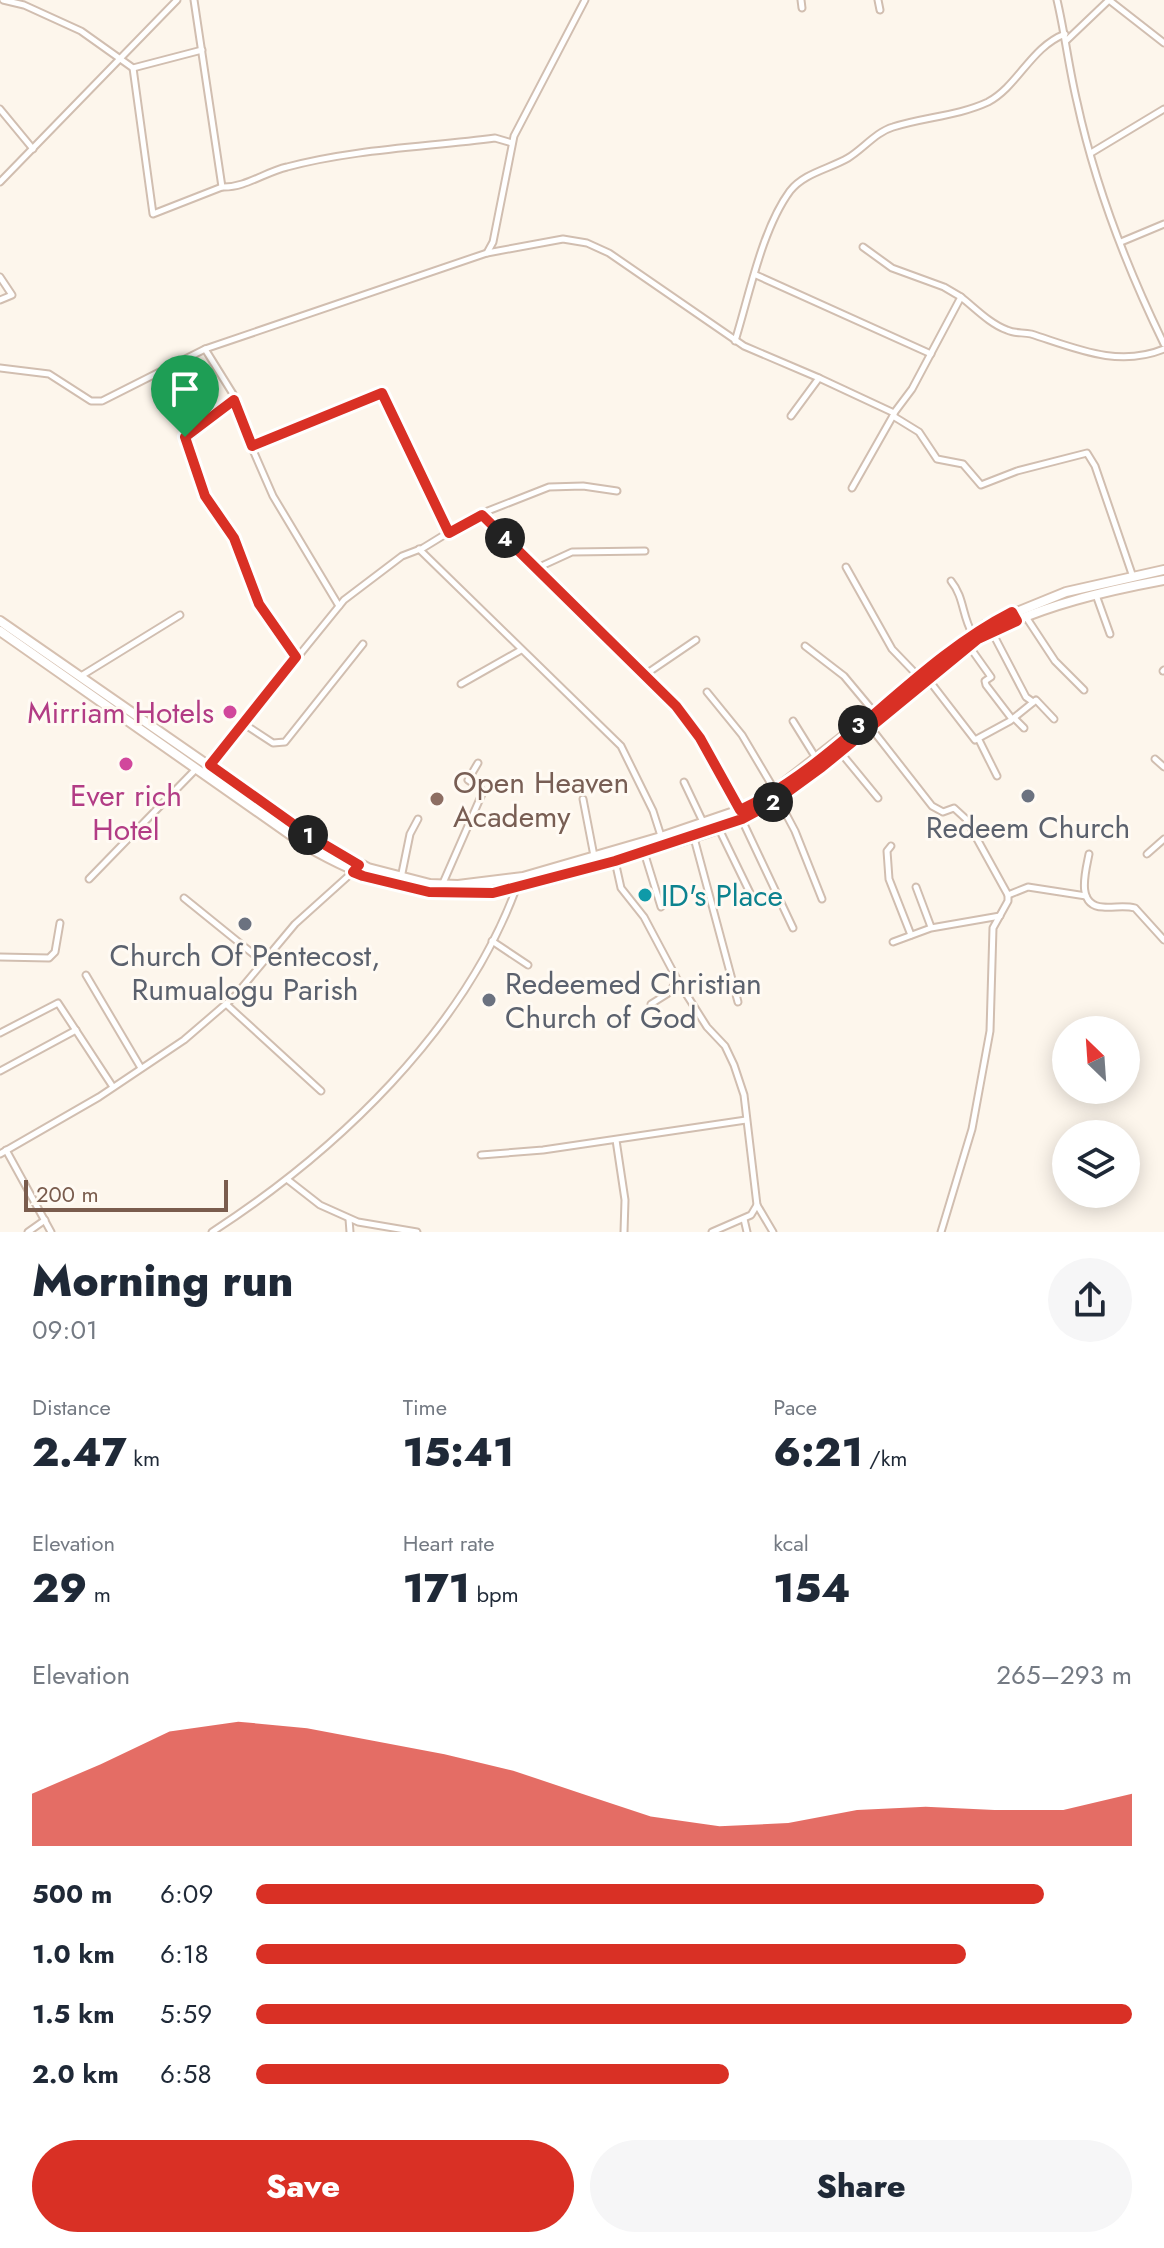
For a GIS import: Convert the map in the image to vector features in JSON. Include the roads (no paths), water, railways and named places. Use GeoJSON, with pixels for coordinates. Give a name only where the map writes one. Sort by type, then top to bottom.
{"type":"FeatureCollection","features":[{"type":"Feature","properties":{"kind":"main road"},"geometry":{"type":"LineString","coordinates":[[776,795],[972,633],[1012,612],[1066,592],[1164,570]]}},
{"type":"Feature","properties":{"kind":"main road"},"geometry":{"type":"LineString","coordinates":[[0,631],[305,845],[356,869],[429,892],[493,893],[615,861],[719,828],[841,752],[969,646],[992,632],[1096,594],[1164,580]]}},
{"type":"Feature","properties":{"kind":"main road"},"geometry":{"type":"LineString","coordinates":[[0,621],[356,869],[442,884],[492,884],[741,814]]}},
{"type":"Feature","properties":{"kind":"street"},"geometry":{"type":"LineString","coordinates":[[3,0],[24,5],[81,31],[133,68],[202,50]]}},
{"type":"Feature","properties":{"kind":"street"},"geometry":{"type":"LineString","coordinates":[[0,182],[177,0]]}},
{"type":"Feature","properties":{"kind":"street"},"geometry":{"type":"LineString","coordinates":[[194,0],[222,187]]}},
{"type":"Feature","properties":{"kind":"street"},"geometry":{"type":"LineString","coordinates":[[487,253],[493,242],[512,143],[585,0]]}},
{"type":"Feature","properties":{"kind":"street"},"geometry":{"type":"LineString","coordinates":[[801,0],[802,8]]}},
{"type":"Feature","properties":{"kind":"street"},"geometry":{"type":"LineString","coordinates":[[878,0],[880,10]]}},
{"type":"Feature","properties":{"kind":"street"},"geometry":{"type":"LineString","coordinates":[[863,247],[892,268],[944,287],[1005,330],[1031,334],[1062,348],[1103,356],[1134,356],[1164,346],[1121,242],[1091,153],[1077,104],[1057,0]]}},
{"type":"Feature","properties":{"kind":"street"},"geometry":{"type":"LineString","coordinates":[[735,341],[774,224],[791,191],[808,175],[852,155],[889,128],[978,107],[993,99],[1053,38],[1065,37],[1109,0],[1164,43]]}},
{"type":"Feature","properties":{"kind":"street"},"geometry":{"type":"LineString","coordinates":[[133,68],[153,214],[222,187],[233,187],[286,167],[495,138],[512,143]]}},
{"type":"Feature","properties":{"kind":"street"},"geometry":{"type":"LineString","coordinates":[[0,109],[33,149]]}},
{"type":"Feature","properties":{"kind":"street"},"geometry":{"type":"LineString","coordinates":[[1091,153],[1164,109]]}},
{"type":"Feature","properties":{"kind":"street"},"geometry":{"type":"LineString","coordinates":[[1121,242],[1164,224]]}},
{"type":"Feature","properties":{"kind":"street"},"geometry":{"type":"LineString","coordinates":[[0,368],[49,374],[91,401],[102,401],[205,349],[487,253],[563,239],[587,243],[643,273],[692,314],[735,341],[893,415],[919,432],[937,459],[963,464],[981,485],[1017,471],[1087,453],[1095,466],[1133,577]]}},
{"type":"Feature","properties":{"kind":"street"},"geometry":{"type":"LineString","coordinates":[[756,275],[931,354]]}},
{"type":"Feature","properties":{"kind":"street"},"geometry":{"type":"LineString","coordinates":[[0,277],[12,290],[12,295],[0,300]]}},
{"type":"Feature","properties":{"kind":"street"},"geometry":{"type":"LineString","coordinates":[[852,488],[961,297]]}},
{"type":"Feature","properties":{"kind":"street"},"geometry":{"type":"LineString","coordinates":[[205,349],[234,400],[273,496],[339,606]]}},
{"type":"Feature","properties":{"kind":"street"},"geometry":{"type":"LineString","coordinates":[[791,416],[819,378]]}},
{"type":"Feature","properties":{"kind":"street"},"geometry":{"type":"LineString","coordinates":[[252,446],[382,393],[449,533]]}},
{"type":"Feature","properties":{"kind":"street"},"geometry":{"type":"LineString","coordinates":[[234,400],[185,437],[205,496],[234,538],[259,604],[296,657]]}},
{"type":"Feature","properties":{"kind":"street"},"geometry":{"type":"LineString","coordinates":[[210,765],[339,606],[372,576],[480,514],[549,487],[583,486],[617,491]]}},
{"type":"Feature","properties":{"kind":"street"},"geometry":{"type":"LineString","coordinates":[[480,514],[646,674],[700,738],[741,814],[793,928]]}},
{"type":"Feature","properties":{"kind":"street"},"geometry":{"type":"LineString","coordinates":[[419,549],[621,746],[653,811],[661,837]]}},
{"type":"Feature","properties":{"kind":"street"},"geometry":{"type":"LineString","coordinates":[[535,569],[572,552],[645,551]]}},
{"type":"Feature","properties":{"kind":"street"},"geometry":{"type":"LineString","coordinates":[[846,567],[892,649],[918,676]]}},
{"type":"Feature","properties":{"kind":"street"},"geometry":{"type":"LineString","coordinates":[[951,581],[960,592],[963,617],[972,633]]}},
{"type":"Feature","properties":{"kind":"street"},"geometry":{"type":"LineString","coordinates":[[1096,594],[1110,634]]}},
{"type":"Feature","properties":{"kind":"street"},"geometry":{"type":"LineString","coordinates":[[1012,612],[1064,673],[1084,690]]}},
{"type":"Feature","properties":{"kind":"street"},"geometry":{"type":"LineString","coordinates":[[80,677],[180,615]]}},
{"type":"Feature","properties":{"kind":"street"},"geometry":{"type":"LineString","coordinates":[[992,632],[1013,674],[1033,702],[1040,703],[1054,719]]}},
{"type":"Feature","properties":{"kind":"street"},"geometry":{"type":"LineString","coordinates":[[646,674],[696,640]]}},
{"type":"Feature","properties":{"kind":"street"},"geometry":{"type":"LineString","coordinates":[[244,724],[273,743],[285,742],[363,644]]}},
{"type":"Feature","properties":{"kind":"street"},"geometry":{"type":"LineString","coordinates":[[805,646],[844,676],[874,712]]}},
{"type":"Feature","properties":{"kind":"street"},"geometry":{"type":"LineString","coordinates":[[969,646],[991,677],[985,681],[986,685],[1024,728]]}},
{"type":"Feature","properties":{"kind":"street"},"geometry":{"type":"LineString","coordinates":[[461,684],[521,650]]}},
{"type":"Feature","properties":{"kind":"street"},"geometry":{"type":"LineString","coordinates":[[928,679],[967,732],[979,740],[997,776]]}},
{"type":"Feature","properties":{"kind":"street"},"geometry":{"type":"LineString","coordinates":[[707,692],[742,735],[776,795],[795,831],[822,899]]}},
{"type":"Feature","properties":{"kind":"street"},"geometry":{"type":"LineString","coordinates":[[979,740],[1033,702]]}},
{"type":"Feature","properties":{"kind":"street"},"geometry":{"type":"LineString","coordinates":[[793,721],[817,759]]}},
{"type":"Feature","properties":{"kind":"street"},"geometry":{"type":"LineString","coordinates":[[871,728],[932,806],[943,812],[954,808],[966,819],[1008,895]]}},
{"type":"Feature","properties":{"kind":"street"},"geometry":{"type":"LineString","coordinates":[[841,752],[878,798]]}},
{"type":"Feature","properties":{"kind":"street"},"geometry":{"type":"LineString","coordinates":[[1155,759],[1164,767]]}},
{"type":"Feature","properties":{"kind":"street"},"geometry":{"type":"LineString","coordinates":[[442,884],[482,794],[481,789],[468,780],[478,763]]}},
{"type":"Feature","properties":{"kind":"street"},"geometry":{"type":"LineString","coordinates":[[89,879],[197,769]]}},
{"type":"Feature","properties":{"kind":"street"},"geometry":{"type":"LineString","coordinates":[[684,782],[703,823]]}},
{"type":"Feature","properties":{"kind":"street"},"geometry":{"type":"LineString","coordinates":[[583,799],[594,856]]}},
{"type":"Feature","properties":{"kind":"street"},"geometry":{"type":"LineString","coordinates":[[401,879],[410,834],[418,819]]}},
{"type":"Feature","properties":{"kind":"street"},"geometry":{"type":"LineString","coordinates":[[719,828],[754,901]]}},
{"type":"Feature","properties":{"kind":"street"},"geometry":{"type":"LineString","coordinates":[[694,837],[738,1002]]}},
{"type":"Feature","properties":{"kind":"street"},"geometry":{"type":"LineString","coordinates":[[1147,854],[1164,839]]}},
{"type":"Feature","properties":{"kind":"street"},"geometry":{"type":"LineString","coordinates":[[891,846],[887,851],[887,874],[911,935]]}},
{"type":"Feature","properties":{"kind":"street"},"geometry":{"type":"LineString","coordinates":[[644,852],[661,907]]}},
{"type":"Feature","properties":{"kind":"street"},"geometry":{"type":"LineString","coordinates":[[1089,854],[1083,889],[1086,896],[1096,907],[1135,908],[1164,940]]}},
{"type":"Feature","properties":{"kind":"street"},"geometry":{"type":"LineString","coordinates":[[615,861],[621,888],[644,917],[707,1027],[725,1046],[744,1095],[757,1205],[773,1232]]}},
{"type":"Feature","properties":{"kind":"street"},"geometry":{"type":"LineString","coordinates":[[51,1232],[3,1152],[113,1087],[184,1040],[226,1004],[295,924],[356,869]]}},
{"type":"Feature","properties":{"kind":"street"},"geometry":{"type":"LineString","coordinates":[[916,887],[931,928]]}},
{"type":"Feature","properties":{"kind":"street"},"geometry":{"type":"LineString","coordinates":[[941,1232],[972,1129],[990,1031],[993,928],[1008,895],[1024,887],[1086,896]]}},
{"type":"Feature","properties":{"kind":"street"},"geometry":{"type":"LineString","coordinates":[[212,1232],[288,1180],[400,1073],[442,1026],[492,941],[516,889]]}},
{"type":"Feature","properties":{"kind":"street"},"geometry":{"type":"LineString","coordinates":[[184,898],[263,962]]}},
{"type":"Feature","properties":{"kind":"street"},"geometry":{"type":"LineString","coordinates":[[893,942],[931,928],[1001,916]]}},
{"type":"Feature","properties":{"kind":"street"},"geometry":{"type":"LineString","coordinates":[[0,957],[49,958],[55,952],[60,923]]}},
{"type":"Feature","properties":{"kind":"street"},"geometry":{"type":"LineString","coordinates":[[1156,931],[1164,924]]}},
{"type":"Feature","properties":{"kind":"street"},"geometry":{"type":"LineString","coordinates":[[492,941],[528,965]]}},
{"type":"Feature","properties":{"kind":"street"},"geometry":{"type":"LineString","coordinates":[[86,975],[141,1068]]}},
{"type":"Feature","properties":{"kind":"street"},"geometry":{"type":"LineString","coordinates":[[651,1004],[667,994],[678,981]]}},
{"type":"Feature","properties":{"kind":"street"},"geometry":{"type":"LineString","coordinates":[[0,1033],[58,1003],[113,1087]]}},
{"type":"Feature","properties":{"kind":"street"},"geometry":{"type":"LineString","coordinates":[[226,1004],[321,1091]]}},
{"type":"Feature","properties":{"kind":"street"},"geometry":{"type":"LineString","coordinates":[[0,1071],[76,1030]]}},
{"type":"Feature","properties":{"kind":"street"},"geometry":{"type":"LineString","coordinates":[[481,1155],[616,1140],[746,1120]]}},
{"type":"Feature","properties":{"kind":"street"},"geometry":{"type":"LineString","coordinates":[[616,1140],[625,1200],[624,1232]]}},
{"type":"Feature","properties":{"kind":"street"},"geometry":{"type":"LineString","coordinates":[[288,1180],[320,1205],[349,1218],[417,1232]]}},
{"type":"Feature","properties":{"kind":"street"},"geometry":{"type":"LineString","coordinates":[[712,1232],[744,1219],[757,1205]]}},
{"type":"Feature","properties":{"kind":"street"},"geometry":{"type":"LineString","coordinates":[[349,1218],[350,1232]]}},
{"type":"Feature","properties":{"kind":"street"},"geometry":{"type":"LineString","coordinates":[[744,1219],[747,1232]]}},
{"type":"Feature","properties":{"kind":"street"},"geometry":{"type":"LineString","coordinates":[[28,1232],[45,1220]]}},
{"type":"Feature","properties":{"kind":"waterway"},"geometry":{"type":"LineString","coordinates":[[335,892],[349,879]]}},
{"type":"Feature","properties":{"kind":"place","name":"Mirriam Hotels"},"geometry":{"type":"Point","coordinates":[230,712]}},
{"type":"Feature","properties":{"kind":"place","name":"Ever rich Hotel"},"geometry":{"type":"Point","coordinates":[126,764]}},
{"type":"Feature","properties":{"kind":"place","name":"Redeem Church"},"geometry":{"type":"Point","coordinates":[1028,796]}},
{"type":"Feature","properties":{"kind":"place","name":"Open Heaven Academy"},"geometry":{"type":"Point","coordinates":[437,799]}},
{"type":"Feature","properties":{"kind":"place","name":"ID's Place"},"geometry":{"type":"Point","coordinates":[645,895]}},
{"type":"Feature","properties":{"kind":"place","name":"Church Of Pentecost, Rumualogu Parish"},"geometry":{"type":"Point","coordinates":[245,924]}},
{"type":"Feature","properties":{"kind":"place","name":"Redeemed Christian Church of God"},"geometry":{"type":"Point","coordinates":[489,1000]}}]}
